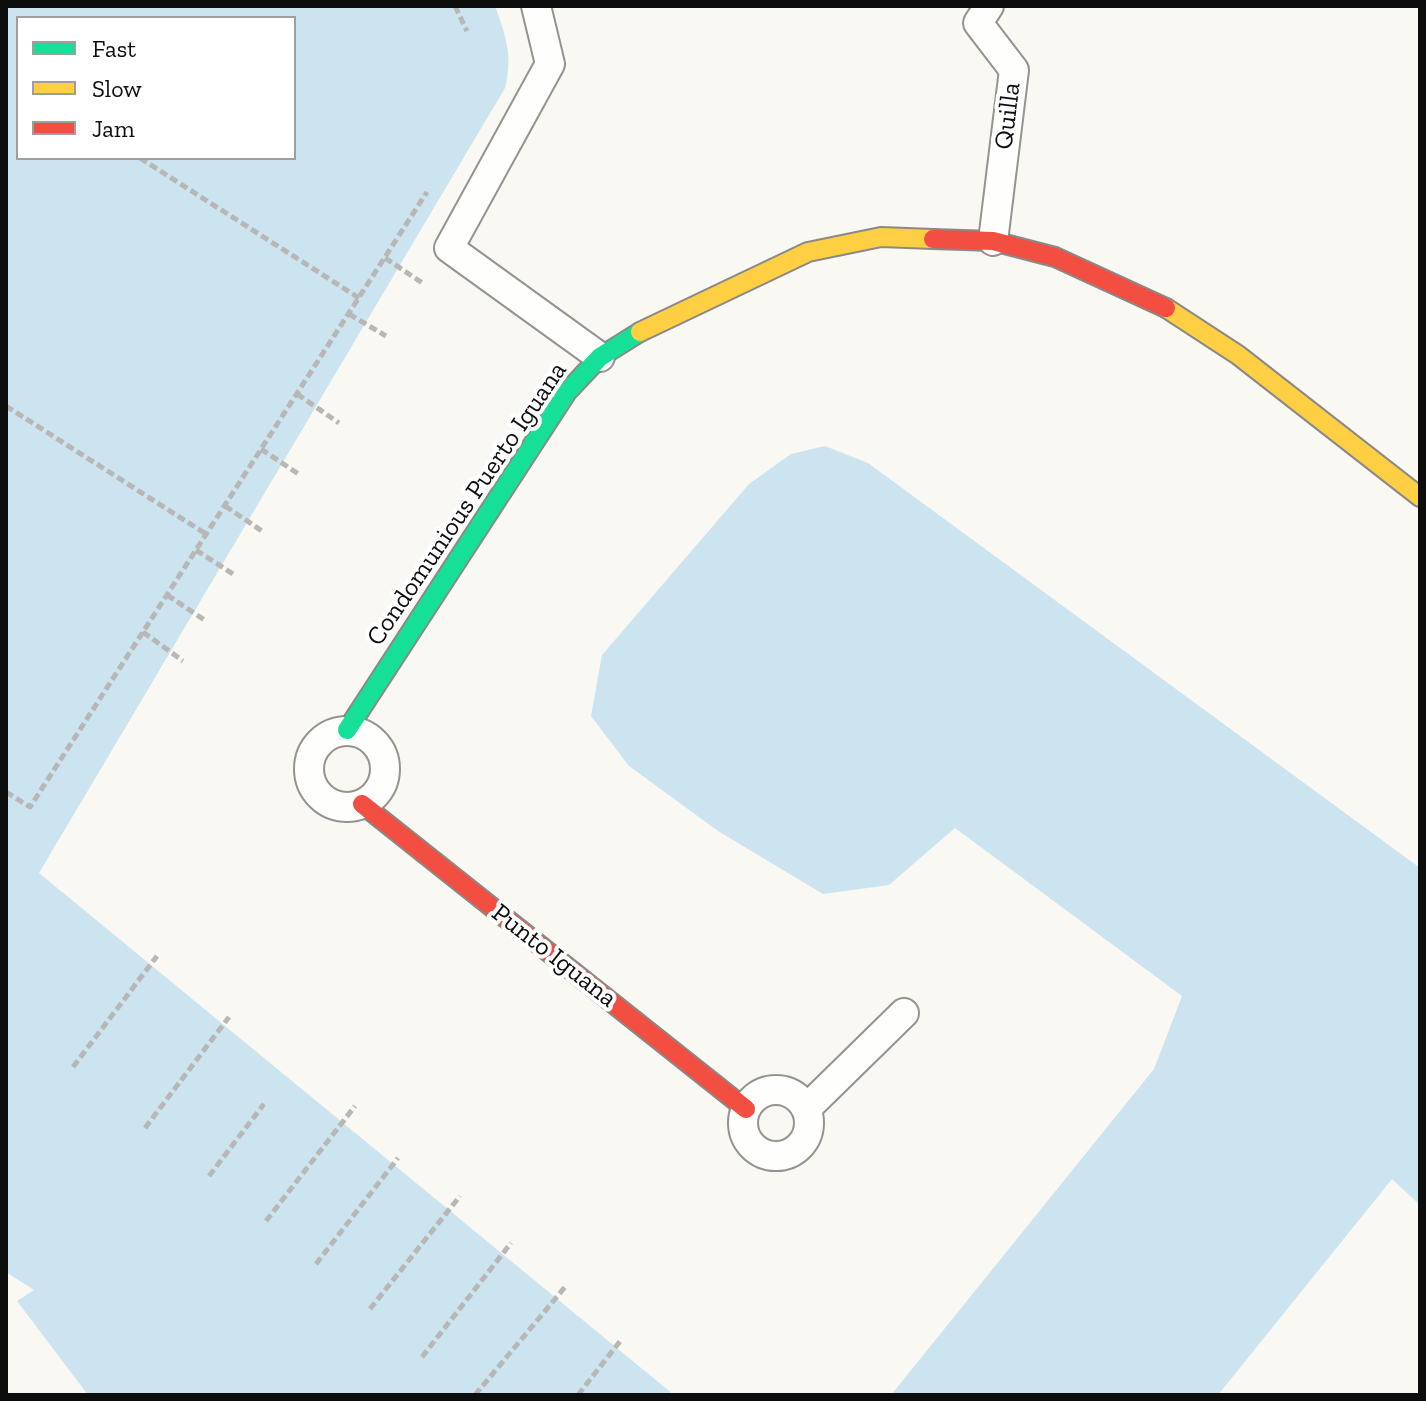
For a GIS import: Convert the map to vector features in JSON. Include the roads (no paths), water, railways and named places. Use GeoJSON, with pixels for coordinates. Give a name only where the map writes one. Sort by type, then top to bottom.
{"type":"FeatureCollection","features":[{"type":"Feature","properties":{"kind":"street"},"geometry":{"type":"LineString","coordinates":[[536,6],[550,64],[449,248],[600,357]]}},
{"type":"Feature","properties":{"kind":"street","name":"Quilla"},"geometry":{"type":"LineString","coordinates":[[989,6],[978,23],[1014,70],[993,241]]}},
{"type":"Feature","properties":{"kind":"street","name":"Condomunious Puerto Iguana"},"geometry":{"type":"LineString","coordinates":[[347,730],[567,392],[600,357],[651,325],[808,252],[881,237],[993,241],[1055,257],[1159,304],[1238,355],[1420,497]]}},
{"type":"Feature","properties":{"kind":"street"},"geometry":{"type":"LineString","coordinates":[[347,730],[360,732],[372,739],[381,750],[385,776],[372,799],[362,804],[349,807],[335,805],[314,788],[309,776],[313,750],[333,733],[347,730]]}},
{"type":"Feature","properties":{"kind":"street","name":"Punto Iguana"},"geometry":{"type":"LineString","coordinates":[[362,804],[746,1109]]}},
{"type":"Feature","properties":{"kind":"street"},"geometry":{"type":"LineString","coordinates":[[806,1109],[904,1013]]}},
{"type":"Feature","properties":{"kind":"street"},"geometry":{"type":"LineString","coordinates":[[785,1091],[795,1096],[806,1109],[809,1132],[804,1142],[790,1154],[778,1157],[767,1155],[748,1142],[743,1131],[746,1109],[762,1093],[785,1091]]}},
{"type":"Feature","properties":{"kind":"water"},"geometry":{"type":"Polygon","coordinates":[[[6,6],[495,6],[507,46],[505,88],[39,873],[674,1395],[88,1395],[17,1301],[34,1290],[6,1272],[6,6]]]}},
{"type":"Feature","properties":{"kind":"water"},"geometry":{"type":"Polygon","coordinates":[[[825,446],[868,463],[1420,868],[1420,1205],[1392,1179],[1218,1395],[891,1395],[1154,1069],[1182,996],[955,828],[889,885],[823,894],[718,831],[629,766],[591,716],[602,655],[749,484],[791,454],[825,446]]]}}]}
